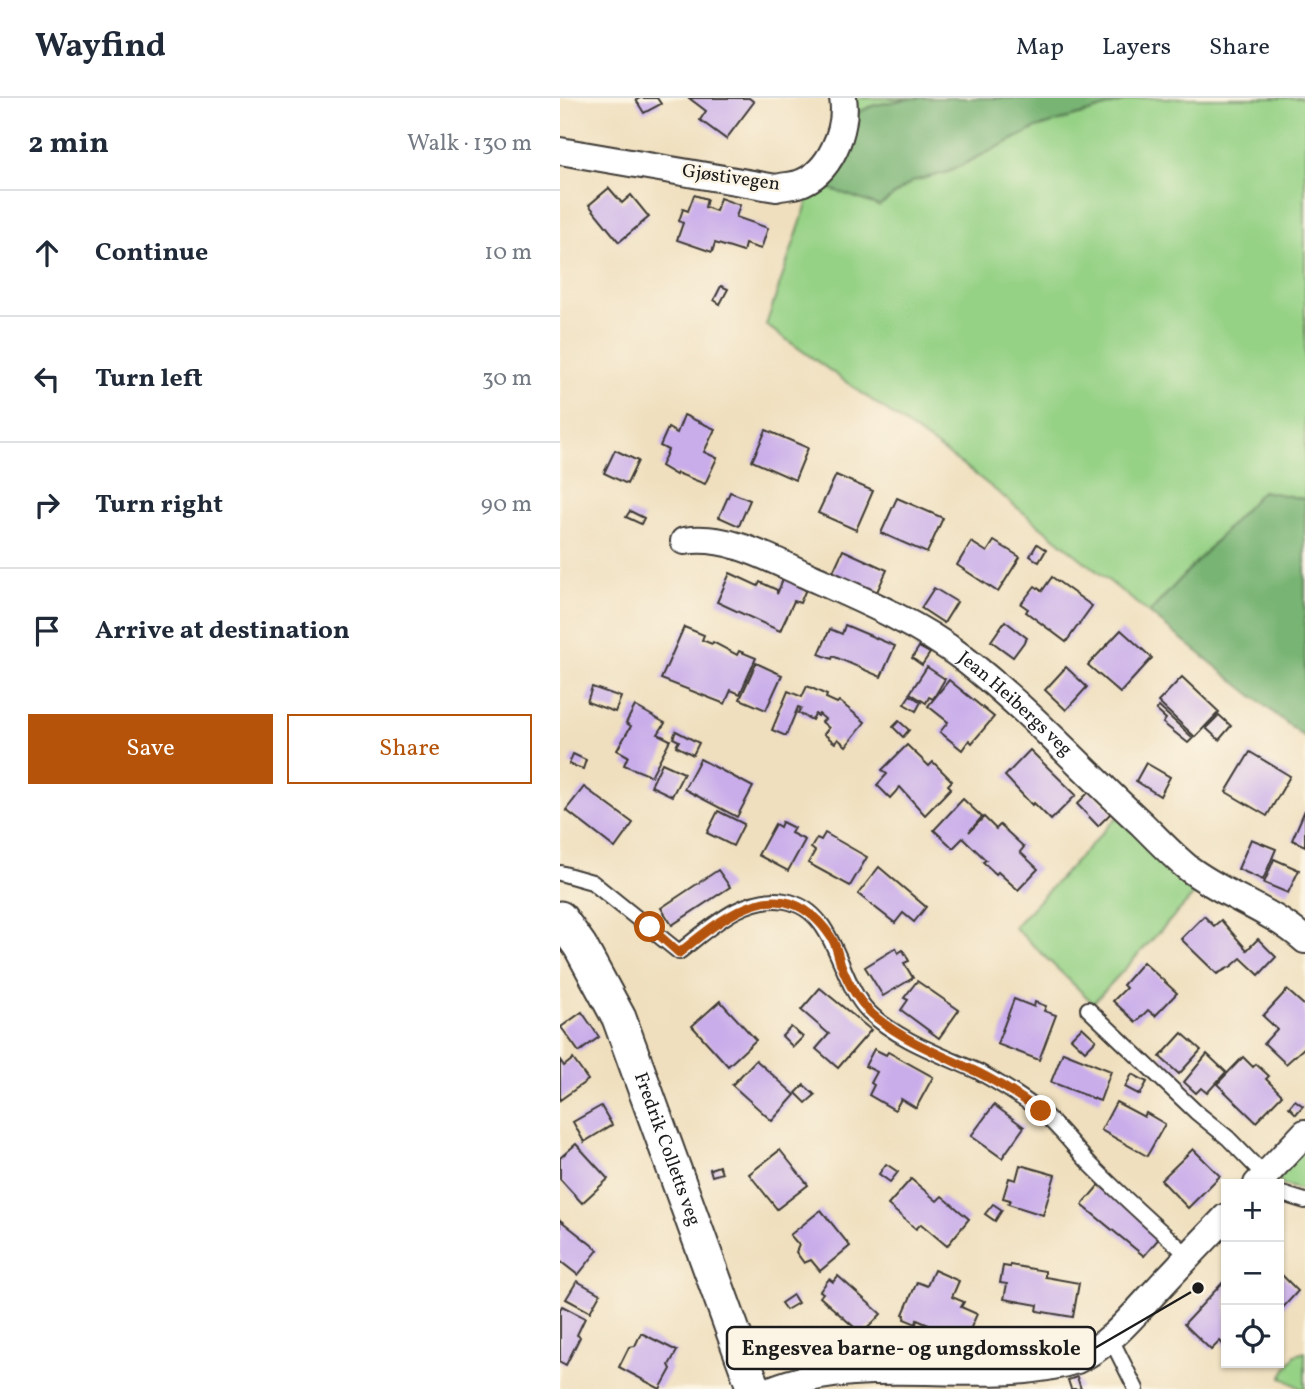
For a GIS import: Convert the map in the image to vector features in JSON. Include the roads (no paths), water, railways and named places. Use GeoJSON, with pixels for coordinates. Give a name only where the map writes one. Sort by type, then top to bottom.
{"type":"FeatureCollection","features":[{"type":"Feature","properties":{"kind":"street","name":"Gjøstivegen"},"geometry":{"type":"LineString","coordinates":[[560,151],[776,188],[799,184],[812,177],[834,150],[845,108],[843,98]]}},
{"type":"Feature","properties":{"kind":"street","name":"Jean Heibergs veg"},"geometry":{"type":"LineString","coordinates":[[684,541],[700,538],[734,545],[780,563],[881,609],[949,649],[983,675],[1038,725],[1188,868],[1292,928],[1305,940]]}},
{"type":"Feature","properties":{"kind":"street","name":"Fredrik Colletts veg"},"geometry":{"type":"LineString","coordinates":[[560,918],[580,946],[618,1018],[754,1389]]}},
{"type":"Feature","properties":{"kind":"street"},"geometry":{"type":"LineString","coordinates":[[1271,1179],[1305,1133]]}},
{"type":"Feature","properties":{"kind":"street"},"geometry":{"type":"LineString","coordinates":[[773,1389],[802,1379],[823,1377],[1023,1376],[1077,1360],[1111,1339],[1221,1222]]}},
{"type":"Feature","properties":{"kind":"lane"},"geometry":{"type":"LineString","coordinates":[[560,873],[592,882],[679,953],[712,926],[739,909],[765,900],[787,902],[808,912],[832,938],[853,991],[868,1010],[894,1031],[980,1073],[1041,1111],[1092,1166],[1189,1256]]}},
{"type":"Feature","properties":{"kind":"lane"},"geometry":{"type":"LineString","coordinates":[[1088,1009],[1196,1112],[1228,1138],[1262,1179]]}},
{"type":"Feature","properties":{"kind":"lane"},"geometry":{"type":"LineString","coordinates":[[1284,1192],[1305,1201]]}},
{"type":"Feature","properties":{"kind":"lane"},"geometry":{"type":"LineString","coordinates":[[1111,1339],[1136,1389]]}},
{"type":"Feature","properties":{"kind":"place","name":"Engesvea barne- og ungdomsskole"},"geometry":{"type":"Point","coordinates":[1198,1288]}}]}
